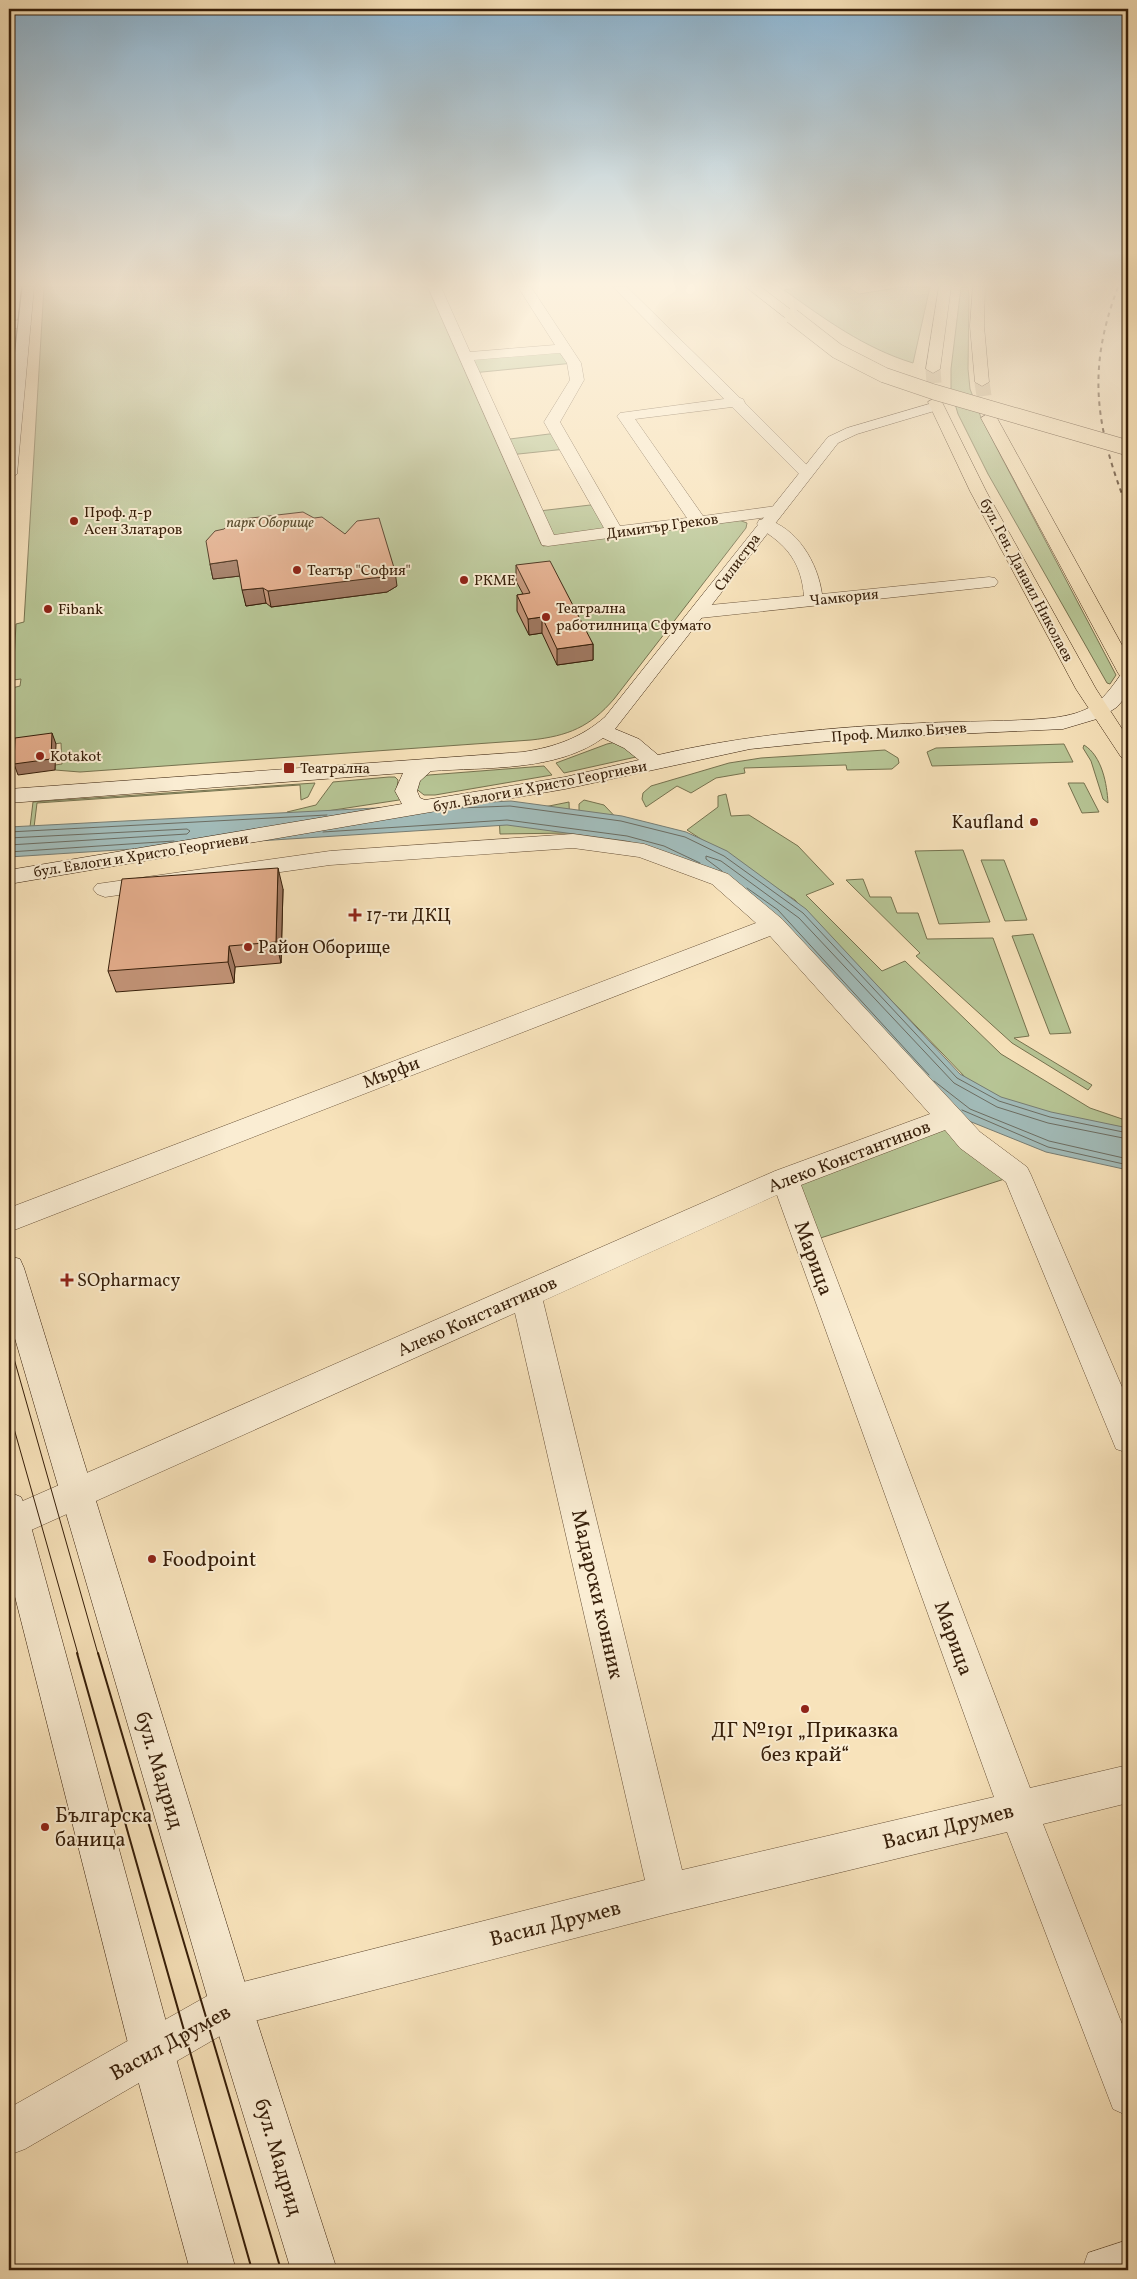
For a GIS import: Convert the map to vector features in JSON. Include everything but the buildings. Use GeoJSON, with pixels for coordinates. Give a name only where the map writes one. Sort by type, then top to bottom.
{"type":"FeatureCollection","features":[{"type":"Feature","properties":{"kind":"main road"},"geometry":{"type":"LineString","coordinates":[[939,393],[1128,448]]}},
{"type":"Feature","properties":{"kind":"main road","name":"бул. Ген. Данаил Николаев"},"geometry":{"type":"LineString","coordinates":[[936,404],[950,434],[1081,680],[1128,753]]}},
{"type":"Feature","properties":{"kind":"main road"},"geometry":{"type":"LineString","coordinates":[[989,418],[1128,673]]}},
{"type":"Feature","properties":{"kind":"street"},"geometry":{"type":"LineString","coordinates":[[9,474],[17,393]]}},
{"type":"Feature","properties":{"kind":"street","name":"Димитър Греков"},"geometry":{"type":"LineString","coordinates":[[481,393],[548,541],[698,521],[771,517]]}},
{"type":"Feature","properties":{"kind":"street"},"geometry":{"type":"LineString","coordinates":[[569,393],[552,422],[615,532]]}},
{"type":"Feature","properties":{"kind":"street"},"geometry":{"type":"LineString","coordinates":[[729,393],[806,472]]}},
{"type":"Feature","properties":{"kind":"street"},"geometry":{"type":"LineString","coordinates":[[698,521],[625,416],[738,402]]}},
{"type":"Feature","properties":{"kind":"street","name":"Силистра"},"geometry":{"type":"LineString","coordinates":[[602,731],[700,612],[806,472],[834,440],[852,431],[936,404]]}},
{"type":"Feature","properties":{"kind":"street","name":"Силистра"},"geometry":{"type":"LineString","coordinates":[[890,419],[927,421],[950,434]]}},
{"type":"Feature","properties":{"kind":"street"},"geometry":{"type":"LineString","coordinates":[[771,517],[806,561],[812,574],[814,600]]}},
{"type":"Feature","properties":{"kind":"street","name":"Чамкория"},"geometry":{"type":"LineString","coordinates":[[700,612],[989,582]]}},
{"type":"Feature","properties":{"kind":"street","name":"Проф. Милко Бичев"},"geometry":{"type":"LineString","coordinates":[[654,765],[724,747],[777,740],[933,729],[1064,723],[1100,712],[1118,695],[1128,678]]}},
{"type":"Feature","properties":{"kind":"street","name":"бул. Евлоги и Христо Георгиеви"},"geometry":{"type":"LineString","coordinates":[[9,796],[543,755],[581,744],[602,731],[627,739],[640,747],[654,765],[425,808],[9,876]]}},
{"type":"Feature","properties":{"kind":"street"},"geometry":{"type":"LineString","coordinates":[[425,808],[412,802],[406,791],[410,778],[426,765]]}},
{"type":"Feature","properties":{"kind":"street","name":"бул. Евлоги и Христо Георгиеви"},"geometry":{"type":"LineString","coordinates":[[105,890],[330,858],[573,841],[618,846],[644,852],[720,879],[774,925],[970,1140],[1017,1175],[1128,1438]]}},
{"type":"Feature","properties":{"kind":"street","name":"Мърфи"},"geometry":{"type":"LineString","coordinates":[[9,1220],[774,925]]}},
{"type":"Feature","properties":{"kind":"street","name":"Алеко Константинов"},"geometry":{"type":"LineString","coordinates":[[10,1518],[76,1494],[785,1179],[950,1117]]}},
{"type":"Feature","properties":{"kind":"street","name":"Марица"},"geometry":{"type":"LineString","coordinates":[[785,1179],[1018,1809],[1128,2094]]}},
{"type":"Feature","properties":{"kind":"street","name":"бул. Мадрид"},"geometry":{"type":"LineString","coordinates":[[9,1268],[231,2006],[314,2270]]}},
{"type":"Feature","properties":{"kind":"street","name":"Мадарски конник"},"geometry":{"type":"LineString","coordinates":[[526,1294],[668,1894]]}},
{"type":"Feature","properties":{"kind":"street"},"geometry":{"type":"LineString","coordinates":[[10,1518],[152,2051],[213,2270]]}},
{"type":"Feature","properties":{"kind":"street","name":"Васил Друмев"},"geometry":{"type":"LineString","coordinates":[[9,2133],[231,2006],[668,1894],[1128,1784]]}},
{"type":"Feature","properties":{"kind":"street"},"geometry":{"type":"LineString","coordinates":[[1104,2270],[1128,2263]]}},
{"type":"Feature","properties":{"kind":"green space","name":"парк Оборище"},"geometry":{"type":"Polygon","coordinates":[[[38,393],[476,393],[543,546],[736,519],[747,523],[746,528],[605,709],[587,723],[567,733],[531,740],[80,772],[55,770],[55,765],[62,764],[61,743],[9,750],[12,688],[20,686],[21,679],[13,680],[16,624],[24,622],[38,393]]]}},
{"type":"Feature","properties":{"kind":"green space"},"geometry":{"type":"Polygon","coordinates":[[[952,393],[972,393],[982,420],[1116,675],[1110,684],[1107,683],[988,474],[958,414],[952,393]]]}},
{"type":"Feature","properties":{"kind":"green space"},"geometry":{"type":"Polygon","coordinates":[[[557,433],[566,449],[509,455],[502,440],[557,433]]]}},
{"type":"Feature","properties":{"kind":"green space"},"geometry":{"type":"Polygon","coordinates":[[[599,504],[613,530],[551,538],[539,511],[599,504]]]}},
{"type":"Feature","properties":{"kind":"green space"},"geometry":{"type":"Polygon","coordinates":[[[622,743],[636,757],[564,773],[556,763],[607,744],[622,743]]]}},
{"type":"Feature","properties":{"kind":"green space"},"geometry":{"type":"Polygon","coordinates":[[[1064,744],[1073,762],[932,766],[927,752],[936,748],[1064,744]]]}},
{"type":"Feature","properties":{"kind":"green space"},"geometry":{"type":"Polygon","coordinates":[[[1084,745],[1099,763],[1105,779],[1108,803],[1103,799],[1091,761],[1083,748],[1084,745]]]}},
{"type":"Feature","properties":{"kind":"green space"},"geometry":{"type":"Polygon","coordinates":[[[885,750],[898,758],[899,763],[892,769],[847,770],[846,765],[744,768],[745,773],[716,778],[691,793],[677,786],[646,807],[642,799],[643,793],[651,786],[729,763],[761,758],[885,750]]]}},
{"type":"Feature","properties":{"kind":"green space"},"geometry":{"type":"Polygon","coordinates":[[[544,766],[552,775],[435,795],[424,795],[414,787],[423,776],[429,775],[544,766]]]}},
{"type":"Feature","properties":{"kind":"green space"},"geometry":{"type":"Polygon","coordinates":[[[395,777],[398,780],[397,788],[401,798],[399,800],[288,817],[287,812],[316,805],[333,782],[395,777]]]}},
{"type":"Feature","properties":{"kind":"green space"},"geometry":{"type":"Polygon","coordinates":[[[315,783],[308,797],[301,800],[300,785],[37,803],[31,852],[27,852],[33,802],[315,783]]]}},
{"type":"Feature","properties":{"kind":"green space"},"geometry":{"type":"Polygon","coordinates":[[[1068,783],[1084,783],[1099,812],[1082,813],[1068,783]]]}},
{"type":"Feature","properties":{"kind":"green space"},"geometry":{"type":"Polygon","coordinates":[[[726,794],[731,816],[749,815],[798,846],[834,884],[806,895],[882,971],[905,961],[1001,1054],[1090,1108],[1128,1121],[1128,1169],[966,1078],[795,900],[687,830],[718,807],[718,796],[726,794]]]}},
{"type":"Feature","properties":{"kind":"green space"},"geometry":{"type":"Polygon","coordinates":[[[584,800],[604,805],[625,827],[579,833],[579,804],[584,800]]]}},
{"type":"Feature","properties":{"kind":"green space"},"geometry":{"type":"Polygon","coordinates":[[[569,802],[570,833],[500,834],[499,816],[569,802]]]}},
{"type":"Feature","properties":{"kind":"green space"},"geometry":{"type":"Polygon","coordinates":[[[963,850],[990,922],[939,924],[915,851],[963,850]]]}},
{"type":"Feature","properties":{"kind":"green space"},"geometry":{"type":"Polygon","coordinates":[[[981,860],[1004,860],[1027,920],[1005,921],[981,860]]]}},
{"type":"Feature","properties":{"kind":"green space"},"geometry":{"type":"Polygon","coordinates":[[[863,879],[870,897],[891,897],[897,913],[918,913],[927,939],[993,938],[1029,1036],[1014,1038],[1092,1085],[1088,1090],[1012,1043],[916,956],[920,953],[846,880],[863,879]]]}},
{"type":"Feature","properties":{"kind":"green space"},"geometry":{"type":"Polygon","coordinates":[[[1033,934],[1071,1033],[1050,1034],[1012,936],[1033,934]]]}},
{"type":"Feature","properties":{"kind":"green space"},"geometry":{"type":"Polygon","coordinates":[[[950,1117],[1017,1175],[808,1242],[785,1179],[950,1117]]]}},
{"type":"Feature","properties":{"kind":"water"},"geometry":{"type":"Polygon","coordinates":[[[511,801],[622,816],[686,832],[727,851],[806,909],[960,1074],[1001,1097],[1051,1112],[1128,1128],[1128,1170],[1046,1152],[964,1119],[770,918],[662,851],[626,841],[507,825],[9,857],[9,827],[511,801]]]}},
{"type":"Feature","properties":{"kind":"tram line"},"geometry":{"type":"LineString","coordinates":[[9,401],[10,393]]}},
{"type":"Feature","properties":{"kind":"tram line"},"geometry":{"type":"LineString","coordinates":[[9,1341],[98,1654]]}},
{"type":"Feature","properties":{"kind":"tram line"},"geometry":{"type":"LineString","coordinates":[[9,1411],[78,1654]]}},
{"type":"Feature","properties":{"kind":"tram line"},"geometry":{"type":"LineString","coordinates":[[77,1653],[252,2270]]}},
{"type":"Feature","properties":{"kind":"tram line"},"geometry":{"type":"LineString","coordinates":[[98,1653],[281,2270]]}},
{"type":"Feature","properties":{"kind":"railway"},"geometry":{"type":"LineString","coordinates":[[1099,393],[1102,426],[1108,452],[1128,510]]}},
{"type":"Feature","properties":{"kind":"place","name":"Проф. д-р Асен Златаров"},"geometry":{"type":"Point","coordinates":[74,521]}},
{"type":"Feature","properties":{"kind":"place","name":"Театър \"София\""},"geometry":{"type":"Point","coordinates":[297,570]}},
{"type":"Feature","properties":{"kind":"place","name":"РКМЕ"},"geometry":{"type":"Point","coordinates":[464,580]}},
{"type":"Feature","properties":{"kind":"place","name":"Fibank"},"geometry":{"type":"Point","coordinates":[48,609]}},
{"type":"Feature","properties":{"kind":"place","name":"Театрална работилница Сфумато"},"geometry":{"type":"Point","coordinates":[546,617]}},
{"type":"Feature","properties":{"kind":"place","name":"Kotakot"},"geometry":{"type":"Point","coordinates":[40,756]}},
{"type":"Feature","properties":{"kind":"place","name":"Театрална"},"geometry":{"type":"Point","coordinates":[289,768]}},
{"type":"Feature","properties":{"kind":"place","name":"Kaufland"},"geometry":{"type":"Point","coordinates":[1034,822]}},
{"type":"Feature","properties":{"kind":"place","name":"17-ти ДКЦ"},"geometry":{"type":"Point","coordinates":[355,915]}},
{"type":"Feature","properties":{"kind":"place","name":"Район Оборище"},"geometry":{"type":"Point","coordinates":[248,947]}},
{"type":"Feature","properties":{"kind":"place","name":"SOpharmacy"},"geometry":{"type":"Point","coordinates":[67,1280]}},
{"type":"Feature","properties":{"kind":"place","name":"Foodpoint"},"geometry":{"type":"Point","coordinates":[152,1559]}},
{"type":"Feature","properties":{"kind":"place","name":"ДГ №191 „Приказка без край“"},"geometry":{"type":"Point","coordinates":[805,1709]}},
{"type":"Feature","properties":{"kind":"place","name":"Българска баница"},"geometry":{"type":"Point","coordinates":[45,1827]}}]}
